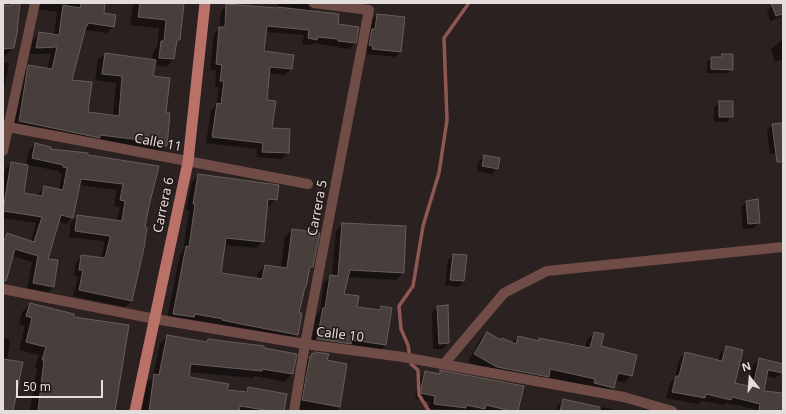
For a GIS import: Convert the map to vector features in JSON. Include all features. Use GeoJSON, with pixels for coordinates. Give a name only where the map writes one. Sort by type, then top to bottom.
{"type":"FeatureCollection","features":[{"type":"Feature","properties":{"kind":"main road","name":"Carrera 6"},"geometry":{"type":"LineString","coordinates":[[135,411],[188,162],[205,3]]}},
{"type":"Feature","properties":{"kind":"street"},"geometry":{"type":"LineString","coordinates":[[3,151],[5,126],[35,3]]}},
{"type":"Feature","properties":{"kind":"street","name":"Carrera 5"},"geometry":{"type":"LineString","coordinates":[[294,411],[305,344],[369,10],[314,3]]}},
{"type":"Feature","properties":{"kind":"street","name":"Calle 11"},"geometry":{"type":"LineString","coordinates":[[5,126],[308,184]]}},
{"type":"Feature","properties":{"kind":"street"},"geometry":{"type":"LineString","coordinates":[[444,364],[504,293],[547,271],[783,247]]}},
{"type":"Feature","properties":{"kind":"street","name":"Calle 10"},"geometry":{"type":"LineString","coordinates":[[3,289],[155,319],[305,344],[444,364],[624,397],[672,411]]}},
{"type":"Feature","properties":{"kind":"building"},"geometry":{"type":"Polygon","coordinates":[[[11,3],[20,3],[17,33],[14,48],[3,49],[3,5],[11,6],[11,3]]]}},
{"type":"Feature","properties":{"kind":"building"},"geometry":{"type":"Polygon","coordinates":[[[81,3],[105,3],[104,13],[116,15],[114,27],[88,23],[86,26],[72,80],[92,82],[88,112],[119,116],[122,76],[102,74],[105,53],[156,60],[153,76],[170,78],[166,112],[170,113],[167,146],[141,143],[141,140],[100,135],[100,138],[19,121],[28,65],[52,69],[57,47],[36,48],[39,32],[59,35],[63,5],[80,8],[81,3]]]}},
{"type":"Feature","properties":{"kind":"building"},"geometry":{"type":"Polygon","coordinates":[[[140,3],[184,3],[180,40],[177,40],[174,59],[159,58],[161,41],[164,41],[166,20],[138,17],[140,3]]]}},
{"type":"Feature","properties":{"kind":"building"},"geometry":{"type":"Polygon","coordinates":[[[771,3],[783,3],[783,14],[776,16],[771,3]]]}},
{"type":"Feature","properties":{"kind":"building"},"geometry":{"type":"Polygon","coordinates":[[[226,4],[278,7],[339,14],[338,24],[359,27],[356,43],[318,37],[317,40],[308,38],[309,30],[267,26],[264,51],[294,55],[292,69],[270,67],[267,100],[276,101],[272,128],[290,129],[289,153],[262,152],[263,143],[212,137],[217,103],[221,104],[224,81],[220,81],[222,65],[216,64],[219,27],[225,27],[226,4]]]}},
{"type":"Feature","properties":{"kind":"building"},"geometry":{"type":"Polygon","coordinates":[[[377,14],[405,17],[401,52],[372,49],[373,46],[369,45],[372,29],[375,29],[377,14]]]}},
{"type":"Feature","properties":{"kind":"building"},"geometry":{"type":"Polygon","coordinates":[[[722,54],[733,54],[733,70],[711,69],[711,57],[722,57],[722,54]]]}},
{"type":"Feature","properties":{"kind":"building"},"geometry":{"type":"Polygon","coordinates":[[[719,101],[733,101],[733,117],[719,117],[719,101]]]}},
{"type":"Feature","properties":{"kind":"building"},"geometry":{"type":"Polygon","coordinates":[[[782,123],[783,162],[777,162],[772,124],[782,123]]]}},
{"type":"Feature","properties":{"kind":"building"},"geometry":{"type":"Polygon","coordinates":[[[35,143],[51,147],[51,149],[88,153],[88,155],[159,166],[149,206],[145,227],[147,228],[144,248],[132,301],[79,290],[83,270],[79,270],[81,255],[105,258],[110,236],[75,231],[77,215],[122,221],[125,201],[120,200],[123,184],[81,179],[73,218],[61,215],[48,259],[58,260],[54,287],[33,283],[38,256],[15,249],[6,281],[3,281],[3,244],[7,233],[34,242],[42,217],[3,211],[11,162],[28,165],[24,193],[42,196],[44,186],[63,190],[67,168],[63,167],[63,165],[32,158],[35,143]]]}},
{"type":"Feature","properties":{"kind":"building"},"geometry":{"type":"Polygon","coordinates":[[[484,155],[500,158],[498,169],[482,166],[484,155]]]}},
{"type":"Feature","properties":{"kind":"building"},"geometry":{"type":"Polygon","coordinates":[[[198,174],[279,185],[277,200],[268,199],[264,242],[226,238],[221,273],[262,279],[265,265],[287,268],[292,229],[320,233],[313,267],[310,267],[299,313],[302,313],[298,335],[195,314],[194,317],[173,314],[186,246],[189,247],[195,204],[193,204],[198,174]]]}},
{"type":"Feature","properties":{"kind":"building"},"geometry":{"type":"Polygon","coordinates":[[[758,199],[760,223],[748,224],[746,201],[758,199]]]}},
{"type":"Feature","properties":{"kind":"building"},"geometry":{"type":"Polygon","coordinates":[[[342,223],[406,226],[404,273],[350,270],[344,294],[359,296],[357,307],[380,310],[381,306],[392,308],[386,345],[352,340],[351,344],[317,339],[323,308],[325,308],[330,275],[338,276],[342,223]]]}},
{"type":"Feature","properties":{"kind":"building"},"geometry":{"type":"Polygon","coordinates":[[[453,254],[467,255],[464,281],[450,280],[453,254]]]}},
{"type":"Feature","properties":{"kind":"building"},"geometry":{"type":"Polygon","coordinates":[[[30,303],[74,314],[74,317],[129,325],[115,411],[38,411],[44,360],[42,360],[46,347],[26,342],[32,318],[26,316],[30,303]]]}},
{"type":"Feature","properties":{"kind":"building"},"geometry":{"type":"Polygon","coordinates":[[[448,305],[449,343],[439,344],[437,306],[448,305]]]}},
{"type":"Feature","properties":{"kind":"building"},"geometry":{"type":"Polygon","coordinates":[[[487,332],[501,340],[502,338],[516,344],[518,336],[539,341],[539,338],[590,348],[594,332],[604,334],[601,346],[637,355],[632,376],[618,373],[614,388],[594,383],[595,379],[550,369],[549,377],[497,367],[474,354],[487,332]]]}},
{"type":"Feature","properties":{"kind":"building"},"geometry":{"type":"Polygon","coordinates":[[[167,335],[207,342],[208,339],[264,346],[264,348],[297,354],[293,374],[262,369],[262,371],[191,364],[189,377],[229,384],[227,390],[247,392],[248,387],[287,394],[284,411],[271,411],[240,406],[239,411],[149,411],[154,374],[159,375],[167,335]]]}},
{"type":"Feature","properties":{"kind":"building"},"geometry":{"type":"Polygon","coordinates":[[[726,346],[743,350],[735,383],[753,387],[759,358],[783,364],[783,373],[768,370],[764,391],[783,393],[783,411],[759,411],[760,404],[732,397],[731,400],[706,394],[705,398],[672,392],[676,376],[679,376],[685,352],[722,361],[726,346]]]}},
{"type":"Feature","properties":{"kind":"building"},"geometry":{"type":"Polygon","coordinates":[[[315,352],[329,354],[327,360],[347,364],[340,407],[302,400],[310,356],[311,357],[312,353],[315,354],[315,352]]]}},
{"type":"Feature","properties":{"kind":"building"},"geometry":{"type":"Polygon","coordinates":[[[3,359],[23,362],[13,411],[3,411],[3,359]]]}},
{"type":"Feature","properties":{"kind":"building"},"geometry":{"type":"Polygon","coordinates":[[[440,370],[524,386],[518,411],[507,411],[486,405],[485,409],[466,405],[466,408],[434,404],[435,396],[420,393],[425,371],[440,374],[440,370]]]}},
{"type":"Feature","properties":{"kind":"building"},"geometry":{"type":"Polygon","coordinates":[[[563,399],[600,407],[600,411],[560,411],[563,399]]]}},
{"type":"Feature","properties":{"kind":"waterway"},"geometry":{"type":"LineString","coordinates":[[429,411],[419,395],[418,370],[411,364],[408,345],[401,329],[399,306],[413,286],[423,226],[439,173],[447,120],[444,38],[469,3]]}}]}
